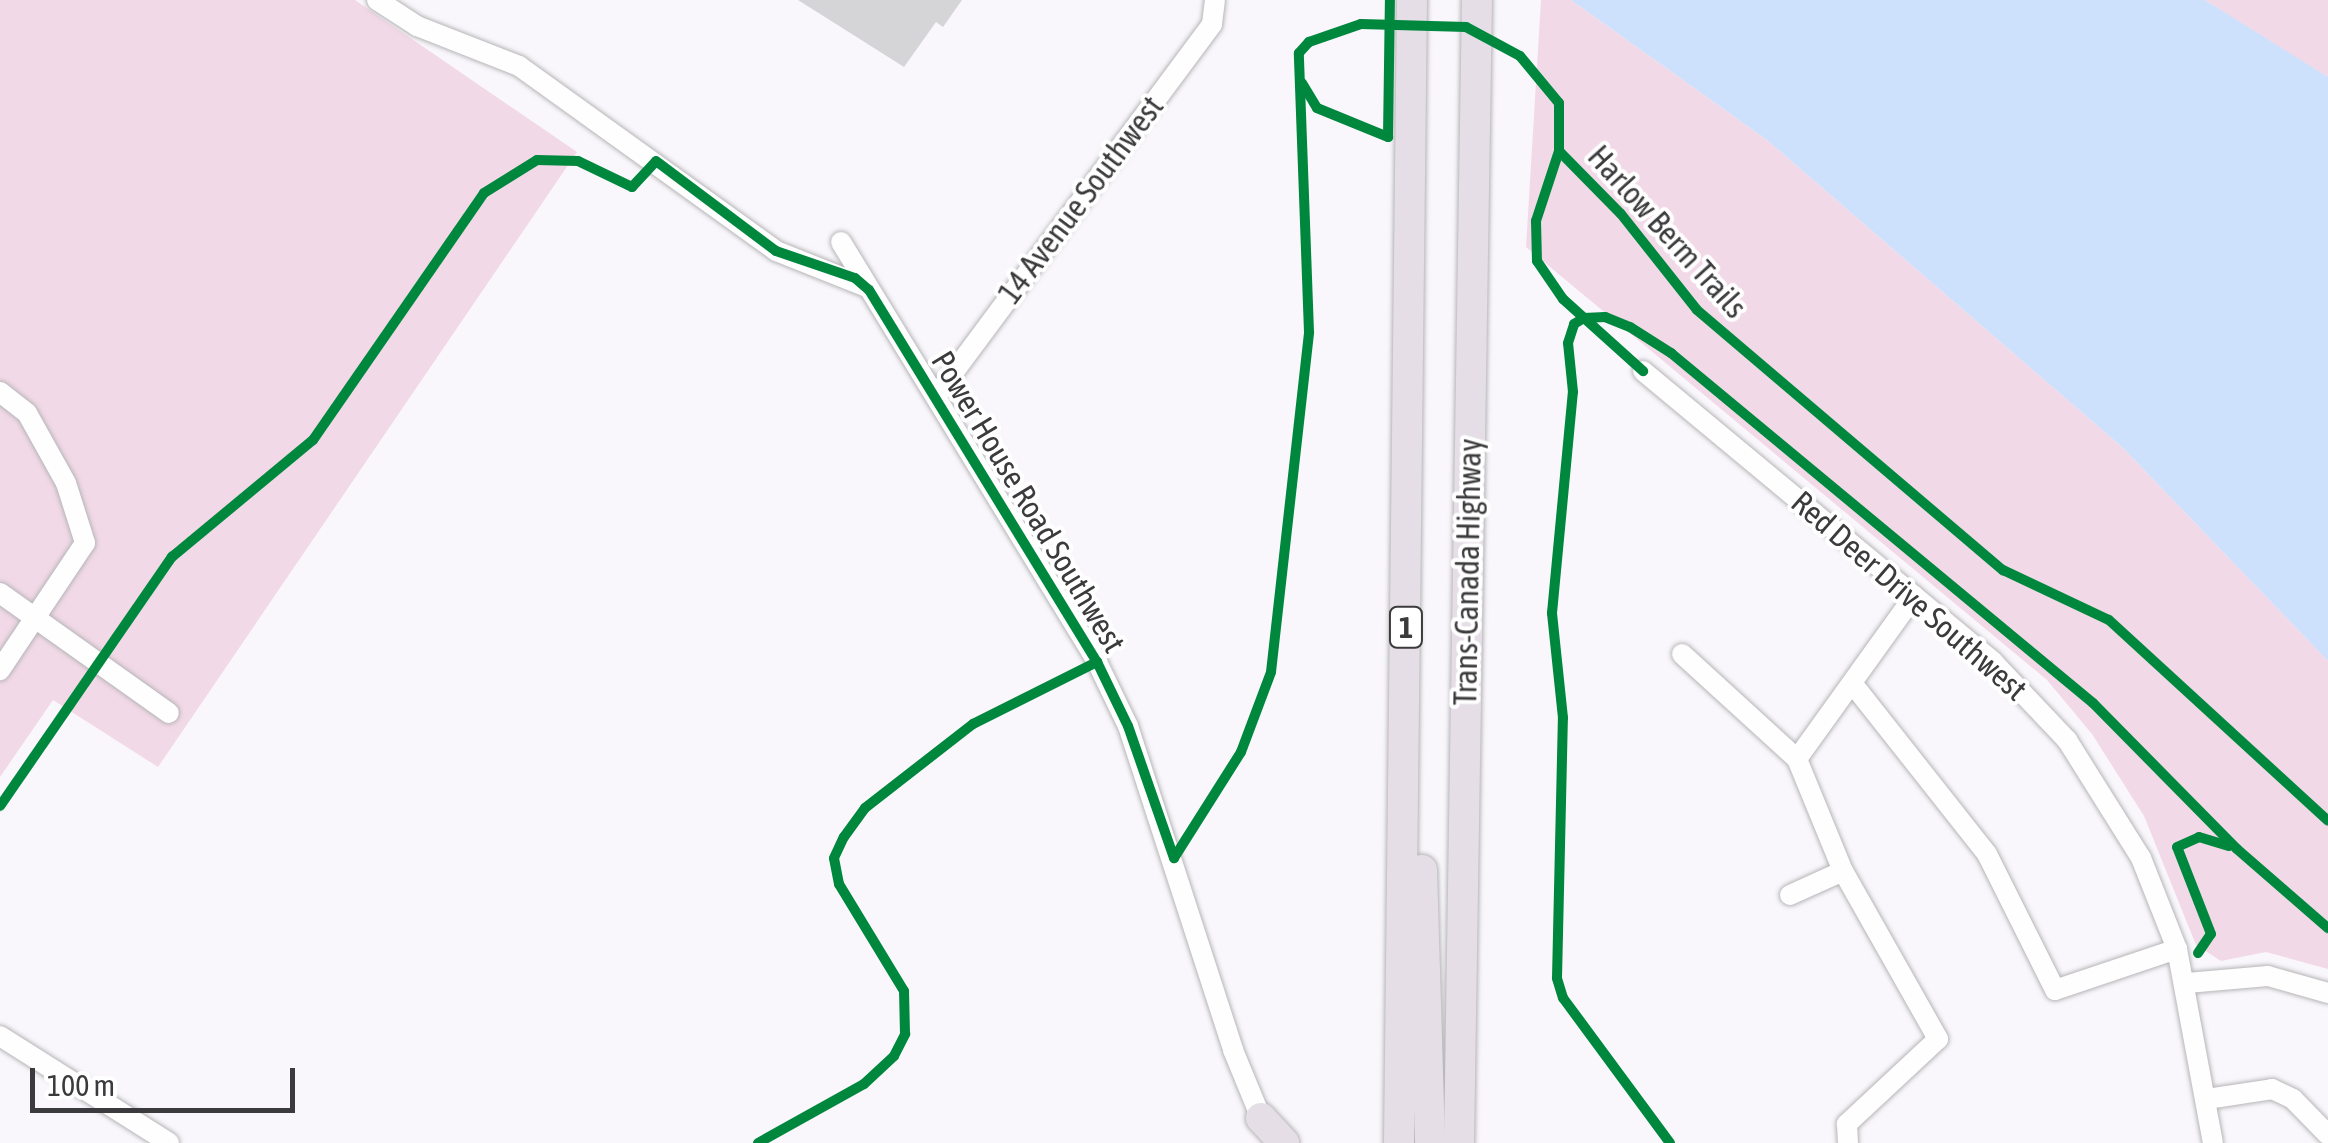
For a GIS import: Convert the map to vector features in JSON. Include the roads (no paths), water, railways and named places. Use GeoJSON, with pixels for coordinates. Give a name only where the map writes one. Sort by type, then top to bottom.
{"type":"FeatureCollection","features":[{"type":"Feature","properties":{"kind":"highway","name":"Trans-Canada Highway"},"geometry":{"type":"LineString","coordinates":[[1397,1138],[1412,0]]}},
{"type":"Feature","properties":{"kind":"highway","name":"Trans-Canada Highway"},"geometry":{"type":"LineString","coordinates":[[1459,1143],[1477,0]]}},
{"type":"Feature","properties":{"kind":"highway"},"geometry":{"type":"LineString","coordinates":[[1404,733],[1422,863],[1430,1143]]}},
{"type":"Feature","properties":{"kind":"highway"},"geometry":{"type":"LineString","coordinates":[[1460,1070],[1471,1143]]}},
{"type":"Feature","properties":{"kind":"highway"},"geometry":{"type":"LineString","coordinates":[[1267,1130],[1284,1143]]}},
{"type":"Feature","properties":{"kind":"street"},"geometry":{"type":"LineString","coordinates":[[377,0],[416,26],[518,66],[776,251],[855,278],[869,290]]}},
{"type":"Feature","properties":{"kind":"street","name":"14 Avenue Southwest"},"geometry":{"type":"LineString","coordinates":[[936,396],[1212,24],[1215,0]]}},
{"type":"Feature","properties":{"kind":"street","name":"Power House Road Southwest"},"geometry":{"type":"LineString","coordinates":[[842,242],[1128,726],[1232,1050],[1267,1130]]}},
{"type":"Feature","properties":{"kind":"street","name":"Red Deer Drive Southwest"},"geometry":{"type":"LineString","coordinates":[[1643,370],[1993,662],[2067,740],[2141,858],[2177,950],[2187,983],[2213,1143]]}},
{"type":"Feature","properties":{"kind":"street"},"geometry":{"type":"LineString","coordinates":[[0,392],[35,427],[66,483],[85,542],[0,670]]}},
{"type":"Feature","properties":{"kind":"street"},"geometry":{"type":"LineString","coordinates":[[0,593],[36,614],[169,713]]}},
{"type":"Feature","properties":{"kind":"street"},"geometry":{"type":"LineString","coordinates":[[1797,759],[1914,596]]}},
{"type":"Feature","properties":{"kind":"street"},"geometry":{"type":"LineString","coordinates":[[1682,654],[1797,759],[1843,871],[1938,1040],[1847,1124],[1848,1143]]}},
{"type":"Feature","properties":{"kind":"street"},"geometry":{"type":"LineString","coordinates":[[1852,683],[1987,854],[2055,990],[2177,950]]}},
{"type":"Feature","properties":{"kind":"street"},"geometry":{"type":"LineString","coordinates":[[1790,896],[1843,871]]}},
{"type":"Feature","properties":{"kind":"street"},"geometry":{"type":"LineString","coordinates":[[2187,983],[2268,976],[2328,993]]}},
{"type":"Feature","properties":{"kind":"street"},"geometry":{"type":"LineString","coordinates":[[0,1036],[169,1143]]}},
{"type":"Feature","properties":{"kind":"street"},"geometry":{"type":"LineString","coordinates":[[2207,1098],[2272,1090],[2292,1099],[2328,1135]]}},
{"type":"Feature","properties":{"kind":"water"},"geometry":{"type":"Polygon","coordinates":[[[1571,0],[2205,0],[2328,77],[2328,661],[2122,447],[1767,140],[1571,0]]]}}]}
